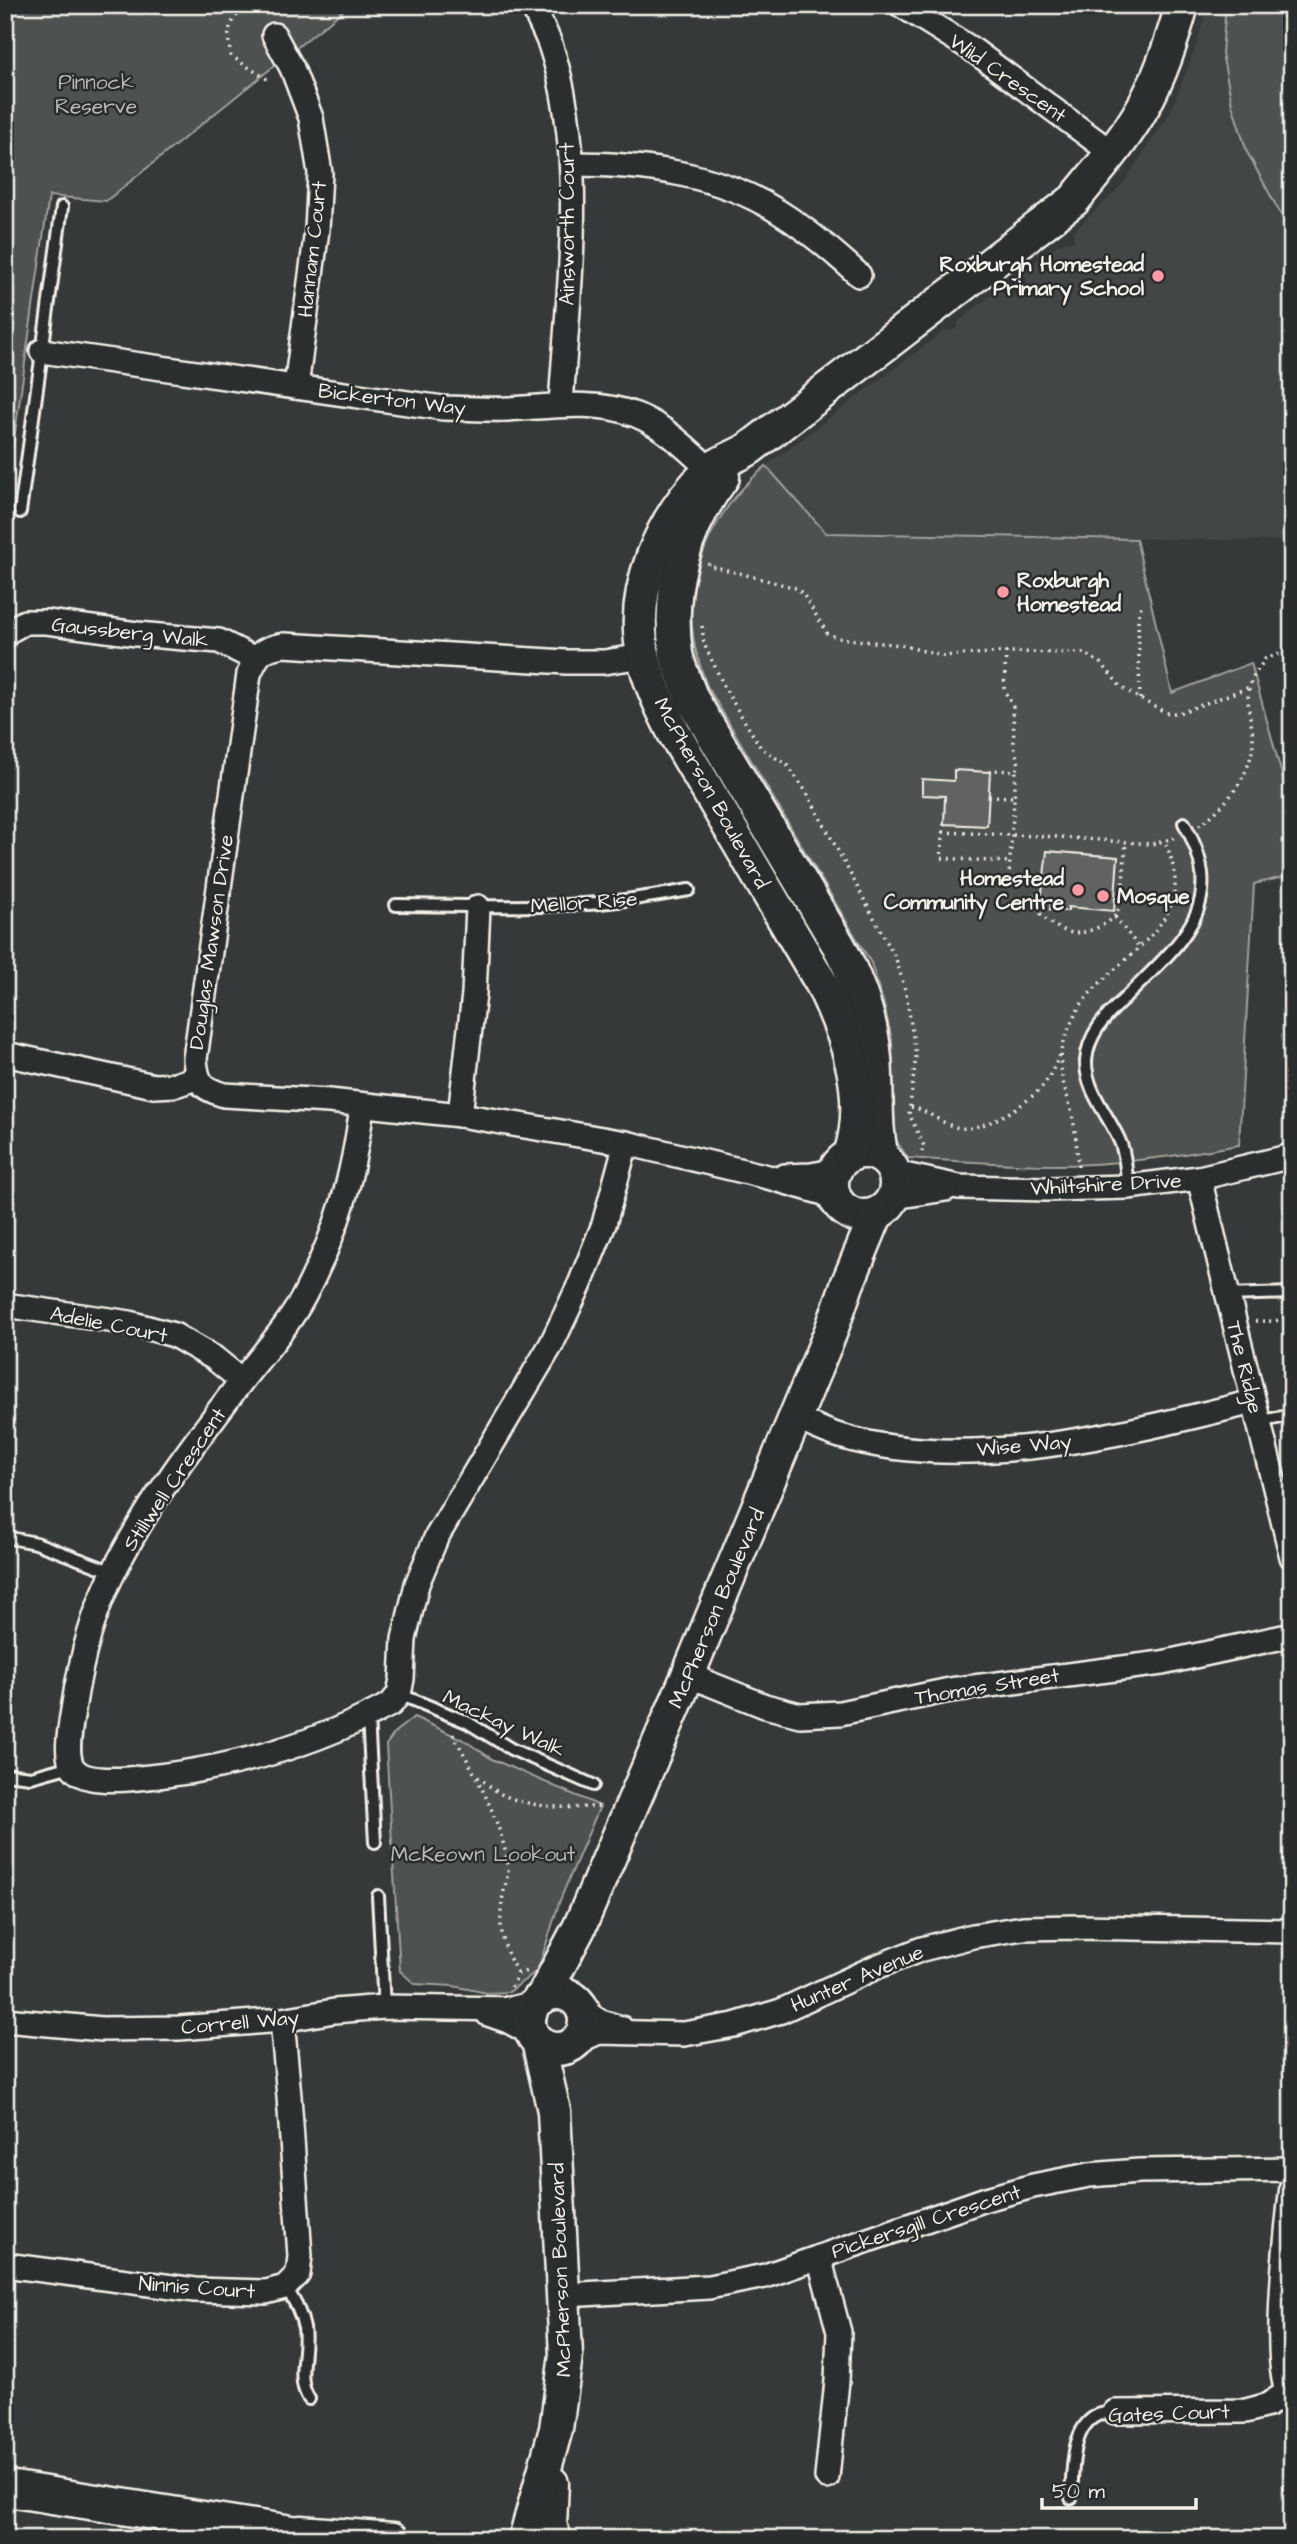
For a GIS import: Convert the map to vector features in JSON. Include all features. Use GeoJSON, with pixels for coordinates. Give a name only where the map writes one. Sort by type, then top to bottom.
{"type":"FeatureCollection","features":[{"type":"Feature","properties":{"kind":"main road"},"geometry":{"type":"LineString","coordinates":[[5,2488],[326,2539]]}},
{"type":"Feature","properties":{"kind":"main road"},"geometry":{"type":"LineString","coordinates":[[5,2510],[186,2539]]}},
{"type":"Feature","properties":{"kind":"street","name":"Ainsworth Court"},"geometry":{"type":"LineString","coordinates":[[532,5],[550,44],[565,103],[572,164],[572,219],[562,405]]}},
{"type":"Feature","properties":{"kind":"street","name":"Wild Crescent"},"geometry":{"type":"LineString","coordinates":[[901,5],[973,51],[1112,153]]}},
{"type":"Feature","properties":{"kind":"street","name":"McPherson Boulevard"},"geometry":{"type":"LineString","coordinates":[[869,1184],[856,1135],[858,1103],[852,1059],[840,1022],[824,986],[674,733],[656,697],[643,656],[641,615],[646,576],[659,537],[679,505],[1074,200],[1112,153],[1143,108],[1168,54],[1182,5]]}},
{"type":"Feature","properties":{"kind":"street","name":"Hannam Court"},"geometry":{"type":"LineString","coordinates":[[274,35],[292,68],[311,118],[320,173],[317,230],[296,387]]}},
{"type":"Feature","properties":{"kind":"street"},"geometry":{"type":"LineString","coordinates":[[572,164],[620,164],[676,172],[730,188],[778,211],[820,240],[859,275]]}},
{"type":"Feature","properties":{"kind":"street","name":"Bickerton Way"},"geometry":{"type":"LineString","coordinates":[[42,351],[443,408],[599,406],[635,414],[665,430],[715,475]]}},
{"type":"Feature","properties":{"kind":"street","name":"McPherson Boulevard"},"geometry":{"type":"LineString","coordinates":[[540,2000],[579,1928],[831,1331],[847,1285],[851,1240],[869,1184],[876,1134],[875,1057],[868,1016],[857,979],[692,699],[677,656],[673,611],[677,574],[696,558],[689,534],[715,475]]}},
{"type":"Feature","properties":{"kind":"street","name":"Gaussberg Walk"},"geometry":{"type":"LineString","coordinates":[[5,636],[7,632],[25,622],[47,622],[219,641],[255,659]]}},
{"type":"Feature","properties":{"kind":"street"},"geometry":{"type":"LineString","coordinates":[[255,659],[267,648],[284,645],[566,662],[604,662],[643,656]]}},
{"type":"Feature","properties":{"kind":"street","name":"Douglas Mawson Drive"},"geometry":{"type":"LineString","coordinates":[[255,659],[249,674],[195,1059],[197,1078],[208,1090],[224,1095],[329,1101],[460,1115],[626,1143],[768,1177],[869,1184]]}},
{"type":"Feature","properties":{"kind":"street"},"geometry":{"type":"LineString","coordinates":[[460,1115],[474,994],[478,907]]}},
{"type":"Feature","properties":{"kind":"street"},"geometry":{"type":"LineString","coordinates":[[5,1054],[154,1086],[174,1085],[197,1078]]}},
{"type":"Feature","properties":{"kind":"street","name":"Stillwell Crescent"},"geometry":{"type":"LineString","coordinates":[[71,1766],[67,1746],[79,1674],[94,1618],[113,1572],[143,1517],[242,1380],[274,1342],[302,1299],[324,1256],[344,1205],[356,1156],[362,1106]]}},
{"type":"Feature","properties":{"kind":"street"},"geometry":{"type":"LineString","coordinates":[[71,1766],[83,1777],[103,1780],[166,1776],[242,1761],[307,1743],[368,1717],[391,1704],[398,1694],[402,1679],[404,1639],[418,1584],[436,1538],[551,1345],[604,1224],[626,1143]]}},
{"type":"Feature","properties":{"kind":"street","name":"Whiltshire Drive"},"geometry":{"type":"LineString","coordinates":[[869,1184],[1047,1189],[1128,1187],[1199,1178],[1292,1156]]}},
{"type":"Feature","properties":{"kind":"street","name":"The Ridge"},"geometry":{"type":"LineString","coordinates":[[1199,1178],[1291,1553]]}},
{"type":"Feature","properties":{"kind":"street","name":"Adelie Court"},"geometry":{"type":"LineString","coordinates":[[5,1305],[130,1323],[174,1335],[214,1358],[242,1380]]}},
{"type":"Feature","properties":{"kind":"street","name":"Wise Way"},"geometry":{"type":"LineString","coordinates":[[796,1418],[839,1436],[899,1449],[968,1451],[1101,1438],[1256,1412]]}},
{"type":"Feature","properties":{"kind":"street","name":"Thomas Street"},"geometry":{"type":"LineString","coordinates":[[688,1675],[765,1706],[800,1715],[840,1713],[998,1682],[1162,1663],[1292,1635]]}},
{"type":"Feature","properties":{"kind":"street","name":"Hunter Avenue"},"geometry":{"type":"LineString","coordinates":[[572,2044],[600,2032],[684,2034],[734,2025],[781,2011],[922,1949],[1010,1930],[1078,1927],[1292,1931]]}},
{"type":"Feature","properties":{"kind":"street","name":"McPherson Boulevard"},"geometry":{"type":"LineString","coordinates":[[579,1928],[574,1962],[581,2008]]}},
{"type":"Feature","properties":{"kind":"street"},"geometry":{"type":"LineString","coordinates":[[550,1995],[566,1996],[581,2008],[584,2028],[572,2044],[552,2049],[535,2038],[530,2017],[540,2000],[550,1995]]}},
{"type":"Feature","properties":{"kind":"street","name":"Correll Way"},"geometry":{"type":"LineString","coordinates":[[5,2020],[102,2029],[179,2028],[282,2020],[334,2011],[384,2007],[511,2009],[540,2000]]}},
{"type":"Feature","properties":{"kind":"street","name":"Hunter Avenue"},"geometry":{"type":"LineString","coordinates":[[581,2008],[601,2022],[634,2032]]}},
{"type":"Feature","properties":{"kind":"street","name":"Correll Way"},"geometry":{"type":"LineString","coordinates":[[475,2009],[508,2021],[535,2038]]}},
{"type":"Feature","properties":{"kind":"street","name":"Ninnis Court"},"geometry":{"type":"LineString","coordinates":[[5,2265],[195,2290],[266,2292],[285,2287],[298,2274],[300,2256],[282,2020]]}},
{"type":"Feature","properties":{"kind":"street","name":"McPherson Boulevard"},"geometry":{"type":"LineString","coordinates":[[532,2535],[550,2525],[556,2429],[566,2355],[554,2110],[535,2038]]}},
{"type":"Feature","properties":{"kind":"street","name":"McPherson Boulevard"},"geometry":{"type":"LineString","coordinates":[[554,2110],[572,2044]]}},
{"type":"Feature","properties":{"kind":"street","name":"Pickersgill Crescent"},"geometry":{"type":"LineString","coordinates":[[564,2295],[709,2287],[765,2276],[986,2199],[1089,2175],[1139,2171],[1292,2169]]}},
{"type":"Feature","properties":{"kind":"street"},"geometry":{"type":"LineString","coordinates":[[1289,2396],[1282,2376],[1282,2305],[1292,2186]]}},
{"type":"Feature","properties":{"kind":"street"},"geometry":{"type":"LineString","coordinates":[[819,2257],[839,2332],[827,2477]]}},
{"type":"Feature","properties":{"kind":"street","name":"Gates Court"},"geometry":{"type":"LineString","coordinates":[[1115,2412],[1246,2411],[1289,2396]]}},
{"type":"Feature","properties":{"kind":"street"},"geometry":{"type":"LineString","coordinates":[[271,2530],[393,2539]]}},
{"type":"Feature","properties":{"kind":"lane"},"geometry":{"type":"LineString","coordinates":[[20,512],[62,207]]}},
{"type":"Feature","properties":{"kind":"lane"},"geometry":{"type":"LineString","coordinates":[[1128,1187],[1121,1144],[1092,1087],[1086,1063],[1092,1035],[1108,1014],[1171,952],[1197,917],[1202,867],[1187,827]]}},
{"type":"Feature","properties":{"kind":"lane","name":"Mellor Rise"},"geometry":{"type":"LineString","coordinates":[[396,905],[568,905],[689,890]]}},
{"type":"Feature","properties":{"kind":"lane"},"geometry":{"type":"LineString","coordinates":[[1227,1295],[1292,1293]]}},
{"type":"Feature","properties":{"kind":"lane"},"geometry":{"type":"LineString","coordinates":[[1256,1412],[1291,1418]]}},
{"type":"Feature","properties":{"kind":"lane"},"geometry":{"type":"LineString","coordinates":[[5,1537],[36,1544],[113,1572]]}},
{"type":"Feature","properties":{"kind":"lane","name":"Mackay Walk"},"geometry":{"type":"LineString","coordinates":[[398,1694],[467,1723],[511,1749],[593,1785]]}},
{"type":"Feature","properties":{"kind":"lane"},"geometry":{"type":"LineString","coordinates":[[368,1717],[375,1842]]}},
{"type":"Feature","properties":{"kind":"lane"},"geometry":{"type":"LineString","coordinates":[[5,1774],[30,1777],[71,1766]]}},
{"type":"Feature","properties":{"kind":"lane"},"geometry":{"type":"LineString","coordinates":[[378,1896],[384,2007]]}},
{"type":"Feature","properties":{"kind":"lane"},"geometry":{"type":"LineString","coordinates":[[285,2287],[296,2303],[304,2329],[303,2389],[309,2399]]}},
{"type":"Feature","properties":{"kind":"lane","name":"Gates Court"},"geometry":{"type":"LineString","coordinates":[[1071,2498],[1076,2446],[1082,2429],[1096,2416],[1115,2412]]}},
{"type":"Feature","properties":{"kind":"path"},"geometry":{"type":"LineString","coordinates":[[247,5],[231,20],[228,39],[231,56],[270,81]]}},
{"type":"Feature","properties":{"kind":"path"},"geometry":{"type":"LineString","coordinates":[[696,558],[706,575]]}},
{"type":"Feature","properties":{"kind":"path"},"geometry":{"type":"LineString","coordinates":[[696,558],[796,588],[803,594],[827,633],[838,638],[901,645],[942,656],[1006,652],[1084,653],[1102,664],[1121,687],[1167,713],[1179,713],[1250,688]]}},
{"type":"Feature","properties":{"kind":"path"},"geometry":{"type":"LineString","coordinates":[[1140,699],[1138,618],[1142,602]]}},
{"type":"Feature","properties":{"kind":"path"},"geometry":{"type":"LineString","coordinates":[[701,622],[704,643],[728,694],[761,748],[788,766],[807,793],[896,959],[906,993],[916,1056],[909,1114],[924,1146],[869,1184]]}},
{"type":"Feature","properties":{"kind":"path"},"geometry":{"type":"LineString","coordinates":[[943,832],[1152,844],[1210,818],[1240,783],[1253,752],[1248,701],[1250,688],[1265,659],[1292,650]]}},
{"type":"Feature","properties":{"kind":"path"},"geometry":{"type":"LineString","coordinates":[[1006,652],[1004,690],[1013,707],[1014,747],[1019,764],[1016,771],[1008,889]]}},
{"type":"Feature","properties":{"kind":"path"},"geometry":{"type":"LineString","coordinates":[[990,772],[1016,771]]}},
{"type":"Feature","properties":{"kind":"path"},"geometry":{"type":"LineString","coordinates":[[989,796],[1014,797]]}},
{"type":"Feature","properties":{"kind":"path"},"geometry":{"type":"LineString","coordinates":[[944,824],[941,858],[1009,862]]}},
{"type":"Feature","properties":{"kind":"path"},"geometry":{"type":"LineString","coordinates":[[1032,894],[1032,902],[1049,922],[1073,933],[1086,932],[1115,917],[1119,905],[1126,842]]}},
{"type":"Feature","properties":{"kind":"path"},"geometry":{"type":"LineString","coordinates":[[1115,917],[1138,946]]}},
{"type":"Feature","properties":{"kind":"path"},"geometry":{"type":"LineString","coordinates":[[911,1107],[959,1128],[986,1125],[1038,1091],[1062,1051]]}},
{"type":"Feature","properties":{"kind":"path"},"geometry":{"type":"LineString","coordinates":[[1255,1321],[1277,1321],[1292,1313]]}},
{"type":"Feature","properties":{"kind":"path"},"geometry":{"type":"LineString","coordinates":[[442,1713],[494,1813],[509,1878],[502,1900],[501,1933],[506,1954],[518,1974]]}},
{"type":"Feature","properties":{"kind":"path"},"geometry":{"type":"LineString","coordinates":[[476,1775],[504,1796],[527,1803],[581,1808],[600,1806]]}},
{"type":"Feature","properties":{"kind":"shaded area","name":"Roxburgh Homestead Primary School"},"geometry":{"type":"Polygon","coordinates":[[[1207,5],[1292,5],[1292,541],[826,533],[766,466],[945,330],[952,331],[958,327],[959,321],[999,289],[1006,295],[1015,295],[1023,289],[1027,280],[1023,271],[1060,243],[1074,241],[1074,231],[1121,186],[1170,113],[1198,41],[1207,5]]]}},
{"type":"Feature","properties":{"kind":"green space","name":"Pinnock Reserve"},"geometry":{"type":"Polygon","coordinates":[[[5,5],[350,5],[106,201],[49,196],[5,502],[5,5]]]}},
{"type":"Feature","properties":{"kind":"green space"},"geometry":{"type":"Polygon","coordinates":[[[1226,5],[1292,5],[1292,235],[1247,152],[1232,104],[1222,53],[1226,5]]]}},
{"type":"Feature","properties":{"kind":"green space"},"geometry":{"type":"Polygon","coordinates":[[[766,466],[826,533],[1136,539],[1172,693],[1251,663],[1292,811],[1292,875],[1254,884],[1239,1145],[1143,1160],[1071,1165],[908,1158],[895,1139],[892,1040],[871,963],[706,684],[695,647],[693,592],[706,545],[732,502],[766,466]]]}},
{"type":"Feature","properties":{"kind":"green space","name":"McKeown Lookout"},"geometry":{"type":"Polygon","coordinates":[[[414,1717],[464,1740],[492,1759],[600,1806],[560,1900],[538,1970],[509,1992],[487,1993],[453,1986],[415,1984],[400,1971],[386,1745],[396,1731],[414,1717]]]}},
{"type":"Feature","properties":{"kind":"building"},"geometry":{"type":"Polygon","coordinates":[[[954,770],[990,772],[987,826],[944,824],[945,796],[922,795],[922,779],[954,781],[954,770]]]}},
{"type":"Feature","properties":{"kind":"building","name":"Homestead Community Centre"},"geometry":{"type":"Polygon","coordinates":[[[1047,851],[1118,857],[1114,911],[1068,907],[1068,911],[1050,910],[1051,901],[1041,900],[1047,851]]]}},
{"type":"Feature","properties":{"kind":"place","name":"Roxburgh Homestead Primary School"},"geometry":{"type":"Point","coordinates":[1158,276]}},
{"type":"Feature","properties":{"kind":"place","name":"Roxburgh Homestead"},"geometry":{"type":"Point","coordinates":[1003,592]}},
{"type":"Feature","properties":{"kind":"place","name":"Homestead Community Centre"},"geometry":{"type":"Point","coordinates":[1078,890]}},
{"type":"Feature","properties":{"kind":"place","name":"Mosque"},"geometry":{"type":"Point","coordinates":[1103,896]}}]}
